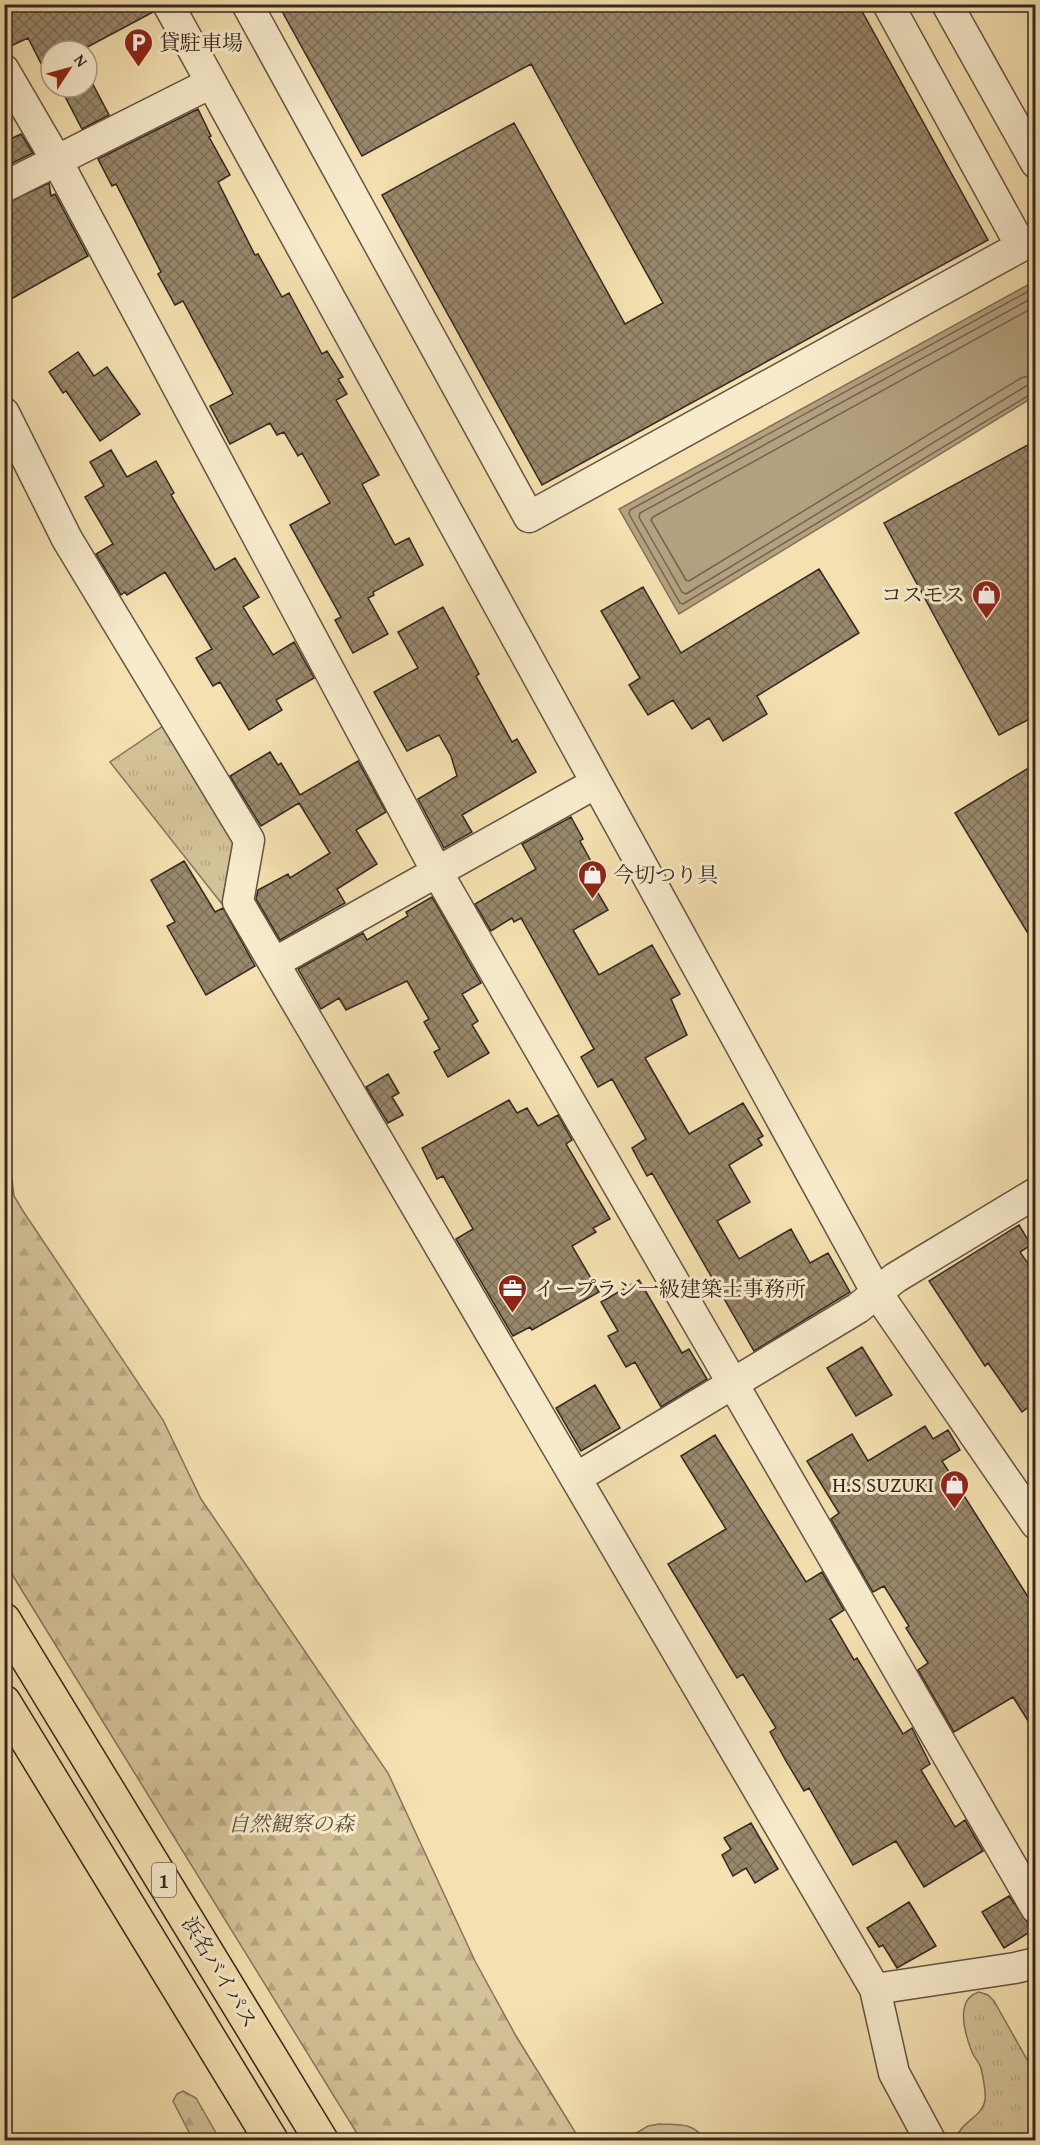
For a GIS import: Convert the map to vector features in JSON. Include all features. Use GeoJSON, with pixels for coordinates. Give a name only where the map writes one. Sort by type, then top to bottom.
{"type":"FeatureCollection","features":[{"type":"Feature","properties":{"kind":"highway","name":"浜名バイパス"},"geometry":{"type":"LineString","coordinates":[[4,1620],[321,2140]]}},
{"type":"Feature","properties":{"kind":"highway","name":"浜名バイパス"},"geometry":{"type":"LineString","coordinates":[[4,1702],[271,2140]]}},
{"type":"Feature","properties":{"kind":"highway"},"geometry":{"type":"LineString","coordinates":[[238,2001],[335,2140]]}},
{"type":"Feature","properties":{"kind":"highway"},"geometry":{"type":"LineString","coordinates":[[201,2024],[260,2140]]}},
{"type":"Feature","properties":{"kind":"street"},"geometry":{"type":"LineString","coordinates":[[168,4],[877,1293],[1035,1524]]}},
{"type":"Feature","properties":{"kind":"street"},"geometry":{"type":"LineString","coordinates":[[247,4],[529,517],[1028,242],[888,4]]}},
{"type":"Feature","properties":{"kind":"street"},"geometry":{"type":"LineString","coordinates":[[947,4],[1035,163]]}},
{"type":"Feature","properties":{"kind":"street"},"geometry":{"type":"LineString","coordinates":[[4,70],[57,161],[437,872],[1035,1908]]}},
{"type":"Feature","properties":{"kind":"street"},"geometry":{"type":"LineString","coordinates":[[4,187],[212,83]]}},
{"type":"Feature","properties":{"kind":"street"},"geometry":{"type":"LineString","coordinates":[[4,413],[67,539],[249,840],[238,902],[875,1989],[894,2073],[930,2140]]}},
{"type":"Feature","properties":{"kind":"street"},"geometry":{"type":"LineString","coordinates":[[274,963],[596,783]]}},
{"type":"Feature","properties":{"kind":"street"},"geometry":{"type":"LineString","coordinates":[[576,1479],[858,1308],[895,1278],[1032,1203]]}},
{"type":"Feature","properties":{"kind":"street"},"geometry":{"type":"LineString","coordinates":[[875,1989],[1035,1963]]}},
{"type":"Feature","properties":{"kind":"green space"},"geometry":{"type":"Polygon","coordinates":[[[163,726],[233,842],[222,904],[110,762],[163,726]]]}},
{"type":"Feature","properties":{"kind":"green space","name":"自然観察の森"},"geometry":{"type":"Polygon","coordinates":[[[5,1122],[14,1196],[163,1420],[201,1499],[388,1773],[475,1961],[516,2036],[580,2140],[361,2140],[5,1563],[5,1122]]]}},
{"type":"Feature","properties":{"kind":"green space"},"geometry":{"type":"Polygon","coordinates":[[[979,1992],[988,1995],[994,2001],[1034,2072],[1035,2140],[956,2140],[962,2129],[980,2111],[985,2100],[981,2068],[973,2054],[964,2026],[964,2009],[967,2002],[971,1996],[979,1992]]]}},
{"type":"Feature","properties":{"kind":"green space"},"geometry":{"type":"Polygon","coordinates":[[[183,2091],[196,2098],[220,2140],[193,2140],[173,2101],[177,2094],[183,2091]]]}},
{"type":"Feature","properties":{"kind":"green space"},"geometry":{"type":"Polygon","coordinates":[[[659,2124],[690,2127],[705,2140],[625,2140],[648,2126],[659,2124]]]}},
{"type":"Feature","properties":{"kind":"water"},"geometry":{"type":"Polygon","coordinates":[[[1035,281],[1035,396],[679,614],[619,509],[1035,281]]]}},
{"type":"Feature","properties":{"kind":"building"},"geometry":{"type":"Polygon","coordinates":[[[4,4],[151,4],[153,12],[99,41],[99,39],[39,39],[39,60],[28,38],[4,49],[4,4]]]}},
{"type":"Feature","properties":{"kind":"building"},"geometry":{"type":"Polygon","coordinates":[[[278,4],[858,4],[988,240],[542,485],[382,195],[514,123],[625,324],[663,303],[531,64],[362,156],[278,4]]]}},
{"type":"Feature","properties":{"kind":"building"},"geometry":{"type":"Polygon","coordinates":[[[99,96],[109,115],[82,129],[66,99],[99,99],[99,96]]]}},
{"type":"Feature","properties":{"kind":"building"},"geometry":{"type":"Polygon","coordinates":[[[198,109],[211,136],[209,137],[230,175],[218,182],[255,255],[258,254],[282,297],[289,293],[322,354],[327,351],[343,377],[338,379],[347,394],[336,400],[379,475],[362,484],[395,545],[409,538],[423,565],[373,592],[374,595],[368,598],[388,634],[353,653],[335,620],[341,617],[290,525],[330,503],[302,453],[298,456],[284,432],[277,435],[270,423],[230,444],[210,406],[233,394],[183,301],[175,305],[158,274],[161,272],[116,184],[112,186],[98,159],[198,109]]]}},
{"type":"Feature","properties":{"kind":"building"},"geometry":{"type":"Polygon","coordinates":[[[21,134],[33,153],[4,167],[4,142],[21,134]]]}},
{"type":"Feature","properties":{"kind":"building"},"geometry":{"type":"Polygon","coordinates":[[[49,183],[51,196],[55,194],[88,256],[4,303],[4,204],[49,183]]]}},
{"type":"Feature","properties":{"kind":"building"},"geometry":{"type":"Polygon","coordinates":[[[78,352],[94,376],[107,367],[140,414],[100,441],[66,391],[63,393],[49,372],[78,352]]]}},
{"type":"Feature","properties":{"kind":"building","name":"コスモス"},"geometry":{"type":"Polygon","coordinates":[[[1035,441],[1035,716],[999,735],[884,523],[1035,441]]]}},
{"type":"Feature","properties":{"kind":"building"},"geometry":{"type":"Polygon","coordinates":[[[111,450],[127,477],[156,461],[174,493],[171,495],[215,570],[235,558],[259,597],[243,607],[273,655],[294,642],[314,678],[276,700],[282,710],[249,730],[220,682],[213,686],[196,658],[212,649],[165,572],[127,595],[125,592],[121,595],[96,554],[113,544],[85,497],[104,486],[90,462],[111,450]]]}},
{"type":"Feature","properties":{"kind":"building"},"geometry":{"type":"Polygon","coordinates":[[[819,569],[859,633],[757,696],[767,714],[723,741],[709,718],[692,729],[673,700],[648,715],[629,685],[640,678],[601,611],[643,587],[681,653],[819,569]]]}},
{"type":"Feature","properties":{"kind":"building"},"geometry":{"type":"Polygon","coordinates":[[[443,607],[479,674],[476,676],[512,742],[517,739],[536,772],[462,815],[472,832],[444,848],[418,799],[457,776],[451,756],[439,735],[407,751],[374,692],[418,668],[398,632],[443,607]]]}},
{"type":"Feature","properties":{"kind":"building"},"geometry":{"type":"Polygon","coordinates":[[[270,752],[278,765],[281,763],[300,795],[358,761],[386,812],[356,830],[377,864],[337,889],[345,903],[280,940],[256,899],[258,890],[288,874],[290,878],[330,853],[299,803],[261,826],[230,776],[270,752]]]}},
{"type":"Feature","properties":{"kind":"building"},"geometry":{"type":"Polygon","coordinates":[[[1035,764],[1035,945],[955,813],[1035,764]]]}},
{"type":"Feature","properties":{"kind":"building"},"geometry":{"type":"Polygon","coordinates":[[[571,817],[583,839],[580,841],[593,865],[588,868],[592,876],[589,878],[608,910],[573,930],[599,975],[652,945],[680,994],[671,999],[687,1035],[645,1058],[689,1134],[743,1103],[763,1136],[758,1139],[762,1145],[729,1165],[750,1202],[717,1221],[739,1259],[791,1229],[810,1263],[828,1253],[850,1292],[754,1351],[652,1173],[647,1176],[632,1148],[646,1139],[612,1079],[598,1087],[581,1057],[594,1049],[521,918],[514,922],[512,918],[491,931],[475,904],[536,869],[522,844],[571,817]]]}},
{"type":"Feature","properties":{"kind":"building"},"geometry":{"type":"Polygon","coordinates":[[[184,861],[215,912],[223,908],[255,966],[206,995],[167,926],[175,922],[151,880],[184,861]]]}},
{"type":"Feature","properties":{"kind":"building"},"geometry":{"type":"Polygon","coordinates":[[[432,897],[481,983],[462,994],[478,1021],[472,1025],[489,1053],[448,1077],[434,1052],[440,1049],[424,1022],[429,1019],[407,981],[346,1010],[339,998],[321,1009],[298,969],[363,933],[367,940],[408,916],[406,912],[432,897]]]}},
{"type":"Feature","properties":{"kind":"building"},"geometry":{"type":"Polygon","coordinates":[[[388,1074],[399,1093],[392,1097],[403,1115],[388,1123],[366,1087],[388,1074]]]}},
{"type":"Feature","properties":{"kind":"building"},"geometry":{"type":"Polygon","coordinates":[[[509,1100],[517,1113],[527,1108],[538,1126],[558,1115],[572,1140],[566,1144],[610,1219],[593,1228],[596,1232],[572,1246],[599,1292],[532,1330],[530,1327],[513,1336],[456,1239],[473,1229],[443,1176],[437,1179],[422,1148],[509,1100]]]}},
{"type":"Feature","properties":{"kind":"building"},"geometry":{"type":"Polygon","coordinates":[[[1019,1225],[1031,1245],[1020,1252],[1035,1274],[1035,1402],[1022,1412],[988,1363],[985,1366],[929,1281],[1019,1225]]]}},
{"type":"Feature","properties":{"kind":"building"},"geometry":{"type":"Polygon","coordinates":[[[639,1280],[682,1353],[689,1349],[707,1379],[661,1407],[635,1362],[626,1367],[608,1336],[618,1331],[601,1302],[639,1280]]]}},
{"type":"Feature","properties":{"kind":"building"},"geometry":{"type":"Polygon","coordinates":[[[862,1347],[892,1395],[856,1416],[827,1368],[862,1347]]]}},
{"type":"Feature","properties":{"kind":"building"},"geometry":{"type":"Polygon","coordinates":[[[595,1385],[620,1428],[581,1451],[556,1408],[595,1385]]]}},
{"type":"Feature","properties":{"kind":"building"},"geometry":{"type":"Polygon","coordinates":[[[925,1426],[933,1439],[948,1430],[960,1450],[942,1461],[1035,1608],[1035,1732],[1013,1697],[954,1732],[918,1670],[928,1663],[906,1628],[909,1626],[884,1586],[873,1592],[831,1519],[839,1513],[807,1461],[852,1434],[868,1461],[925,1426]]]}},
{"type":"Feature","properties":{"kind":"building"},"geometry":{"type":"Polygon","coordinates":[[[715,1435],[806,1582],[822,1572],[844,1610],[830,1619],[854,1660],[857,1658],[903,1734],[912,1728],[930,1764],[921,1770],[955,1827],[965,1820],[983,1851],[924,1887],[896,1841],[853,1865],[809,1788],[804,1791],[786,1761],[770,1732],[776,1728],[743,1674],[737,1678],[668,1564],[726,1529],[681,1456],[715,1435]]]}},
{"type":"Feature","properties":{"kind":"building"},"geometry":{"type":"Polygon","coordinates":[[[751,1823],[778,1869],[755,1883],[746,1868],[733,1876],[722,1855],[731,1849],[724,1838],[751,1823]]]}},
{"type":"Feature","properties":{"kind":"building"},"geometry":{"type":"Polygon","coordinates":[[[1009,1896],[1033,1930],[1004,1948],[982,1912],[1009,1896]]]}},
{"type":"Feature","properties":{"kind":"building"},"geometry":{"type":"Polygon","coordinates":[[[909,1902],[936,1946],[897,1968],[883,1945],[879,1947],[867,1928],[909,1902]]]}},
{"type":"Feature","properties":{"kind":"place","name":"貸駐車場"},"geometry":{"type":"Point","coordinates":[138,68]}},
{"type":"Feature","properties":{"kind":"place","name":"コスモス"},"geometry":{"type":"Point","coordinates":[986,620]}},
{"type":"Feature","properties":{"kind":"place","name":"今切つり具"},"geometry":{"type":"Point","coordinates":[592,900]}},
{"type":"Feature","properties":{"kind":"place","name":"イープラン一級建築士事務所"},"geometry":{"type":"Point","coordinates":[513,1314]}},
{"type":"Feature","properties":{"kind":"place","name":"H.S SUZUKI"},"geometry":{"type":"Point","coordinates":[955,1510]}}]}
